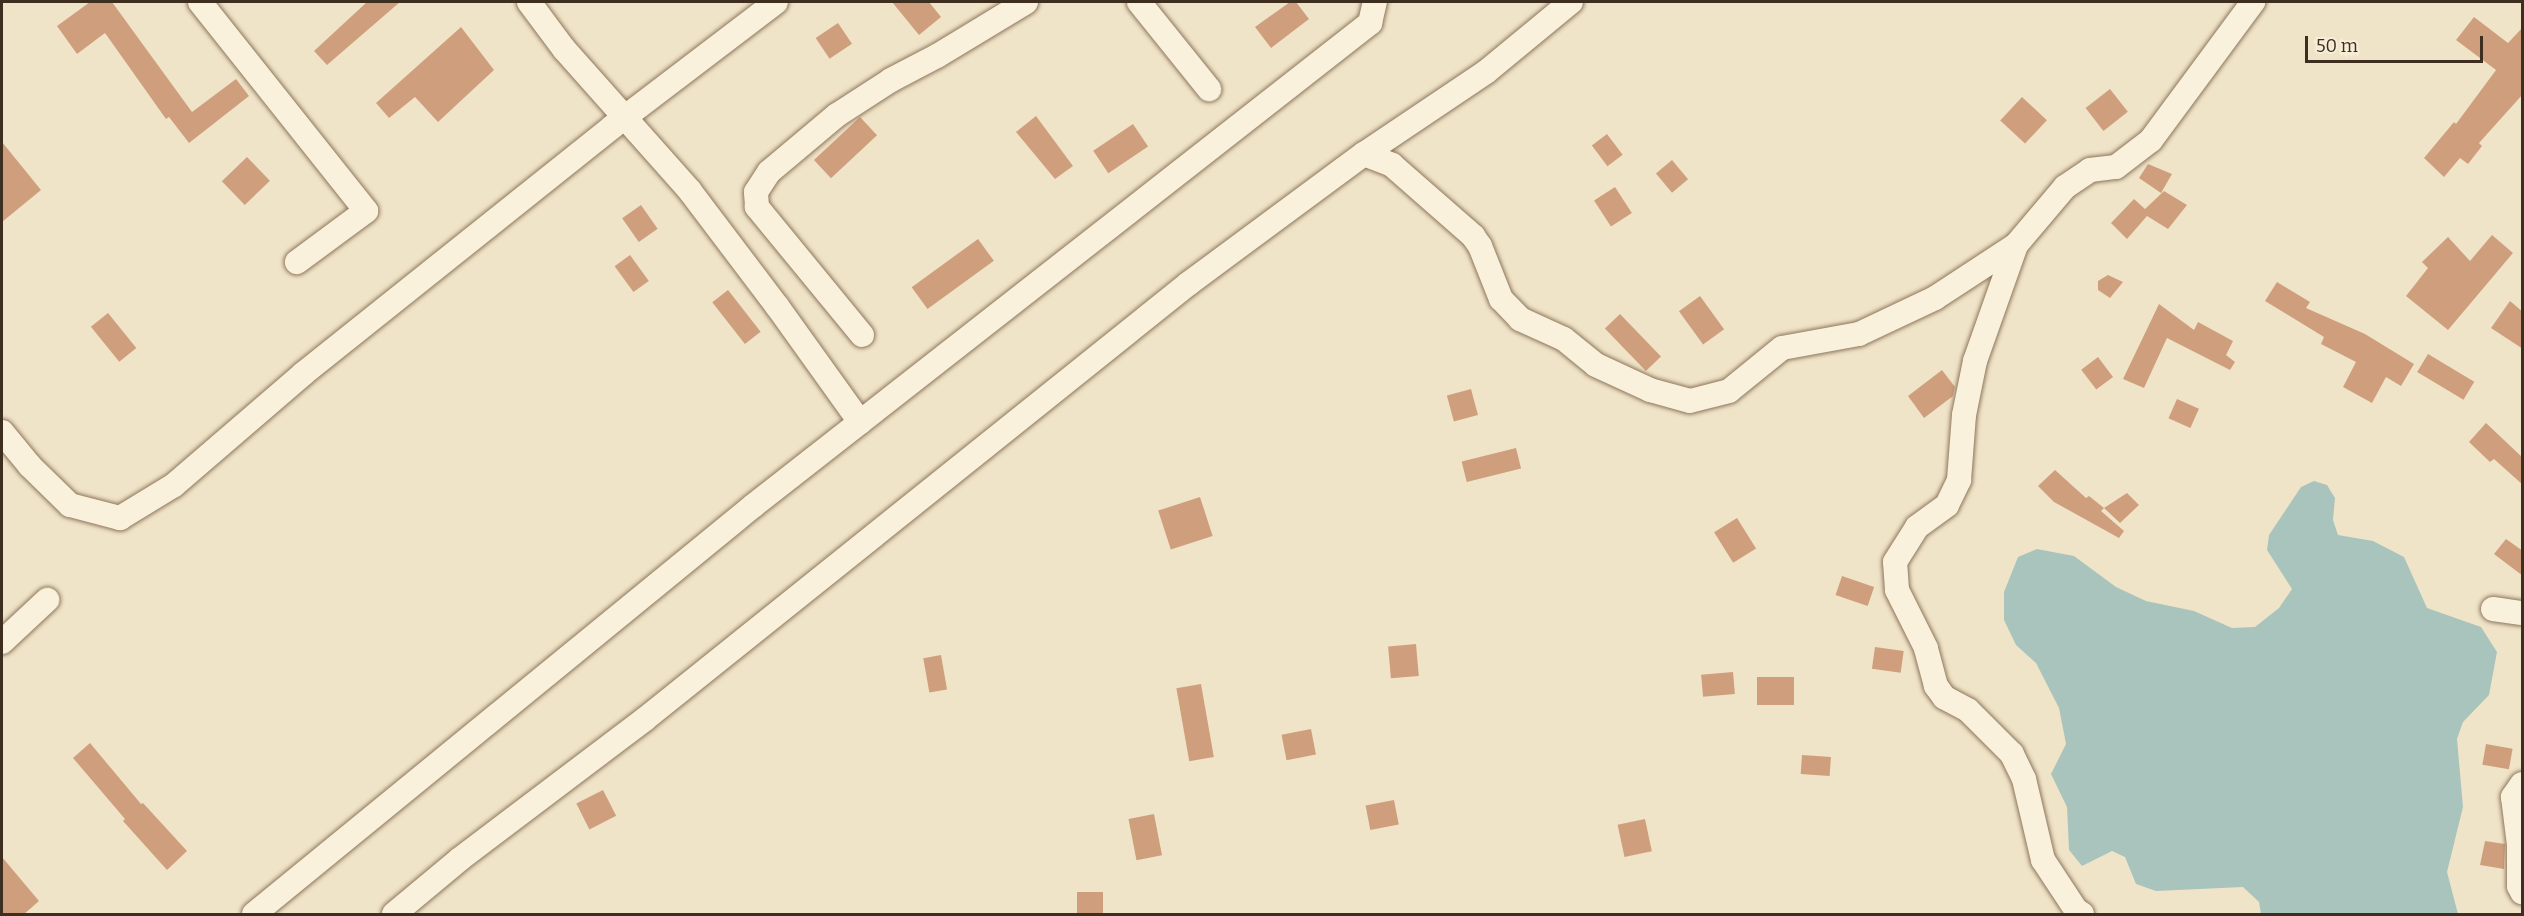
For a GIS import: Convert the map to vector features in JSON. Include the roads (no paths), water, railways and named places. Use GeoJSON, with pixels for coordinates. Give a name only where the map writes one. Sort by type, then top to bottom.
{"type":"FeatureCollection","features":[{"type":"Feature","properties":{"kind":"street"},"geometry":{"type":"LineString","coordinates":[[200,2],[366,211],[297,262]]}},
{"type":"Feature","properties":{"kind":"street"},"geometry":{"type":"LineString","coordinates":[[529,2],[564,50],[690,191],[777,306],[860,422]]}},
{"type":"Feature","properties":{"kind":"street"},"geometry":{"type":"LineString","coordinates":[[2,432],[30,466],[70,505],[120,518],[174,485],[303,374],[625,117],[776,2]]}},
{"type":"Feature","properties":{"kind":"street"},"geometry":{"type":"LineString","coordinates":[[862,334],[757,207],[756,192],[769,172],[837,116],[891,80],[937,56],[1026,2]]}},
{"type":"Feature","properties":{"kind":"street"},"geometry":{"type":"LineString","coordinates":[[1139,2],[1209,88]]}},
{"type":"Feature","properties":{"kind":"street"},"geometry":{"type":"LineString","coordinates":[[254,915],[753,506],[1370,23],[1375,2]]}},
{"type":"Feature","properties":{"kind":"street"},"geometry":{"type":"LineString","coordinates":[[394,915],[460,859],[655,712],[1188,284],[1364,154],[1486,72],[1571,2]]}},
{"type":"Feature","properties":{"kind":"street"},"geometry":{"type":"LineString","coordinates":[[1364,154],[1392,165],[1473,236],[1480,246],[1501,299],[1520,319],[1564,339],[1596,365],[1650,390],[1690,401],[1729,391],[1782,348],[1859,334],[1935,298],[2016,245],[2065,187],[2090,170],[2116,167],[2151,140],[2253,2]]}},
{"type":"Feature","properties":{"kind":"street"},"geometry":{"type":"LineString","coordinates":[[2016,245],[1975,361],[1965,415],[1959,480],[1947,505],[1917,526],[1895,562],[1894,576],[1898,590],[1926,648],[1936,686],[1944,697],[1968,711],[2012,754],[2024,779],[2043,860],[2078,913]]}},
{"type":"Feature","properties":{"kind":"street"},"geometry":{"type":"LineString","coordinates":[[2,642],[47,600]]}},
{"type":"Feature","properties":{"kind":"street"},"geometry":{"type":"LineString","coordinates":[[2493,609],[2523,613]]}},
{"type":"Feature","properties":{"kind":"street"},"geometry":{"type":"LineString","coordinates":[[2523,784],[2513,797],[2519,845],[2519,886],[2523,892]]}},
{"type":"Feature","properties":{"kind":"water"},"geometry":{"type":"Polygon","coordinates":[[[2314,481],[2327,485],[2335,498],[2333,520],[2338,535],[2373,541],[2404,557],[2427,608],[2481,627],[2497,652],[2489,695],[2463,722],[2457,739],[2463,807],[2447,872],[2458,914],[2261,914],[2259,902],[2243,887],[2156,891],[2136,884],[2125,857],[2112,851],[2082,866],[2069,850],[2067,807],[2051,774],[2066,744],[2059,708],[2036,663],[2016,645],[2004,620],[2004,592],[2018,557],[2037,549],[2074,556],[2116,587],[2146,601],[2194,611],[2232,628],[2255,627],[2279,608],[2292,589],[2267,550],[2269,535],[2301,487],[2314,481]]]}}]}
